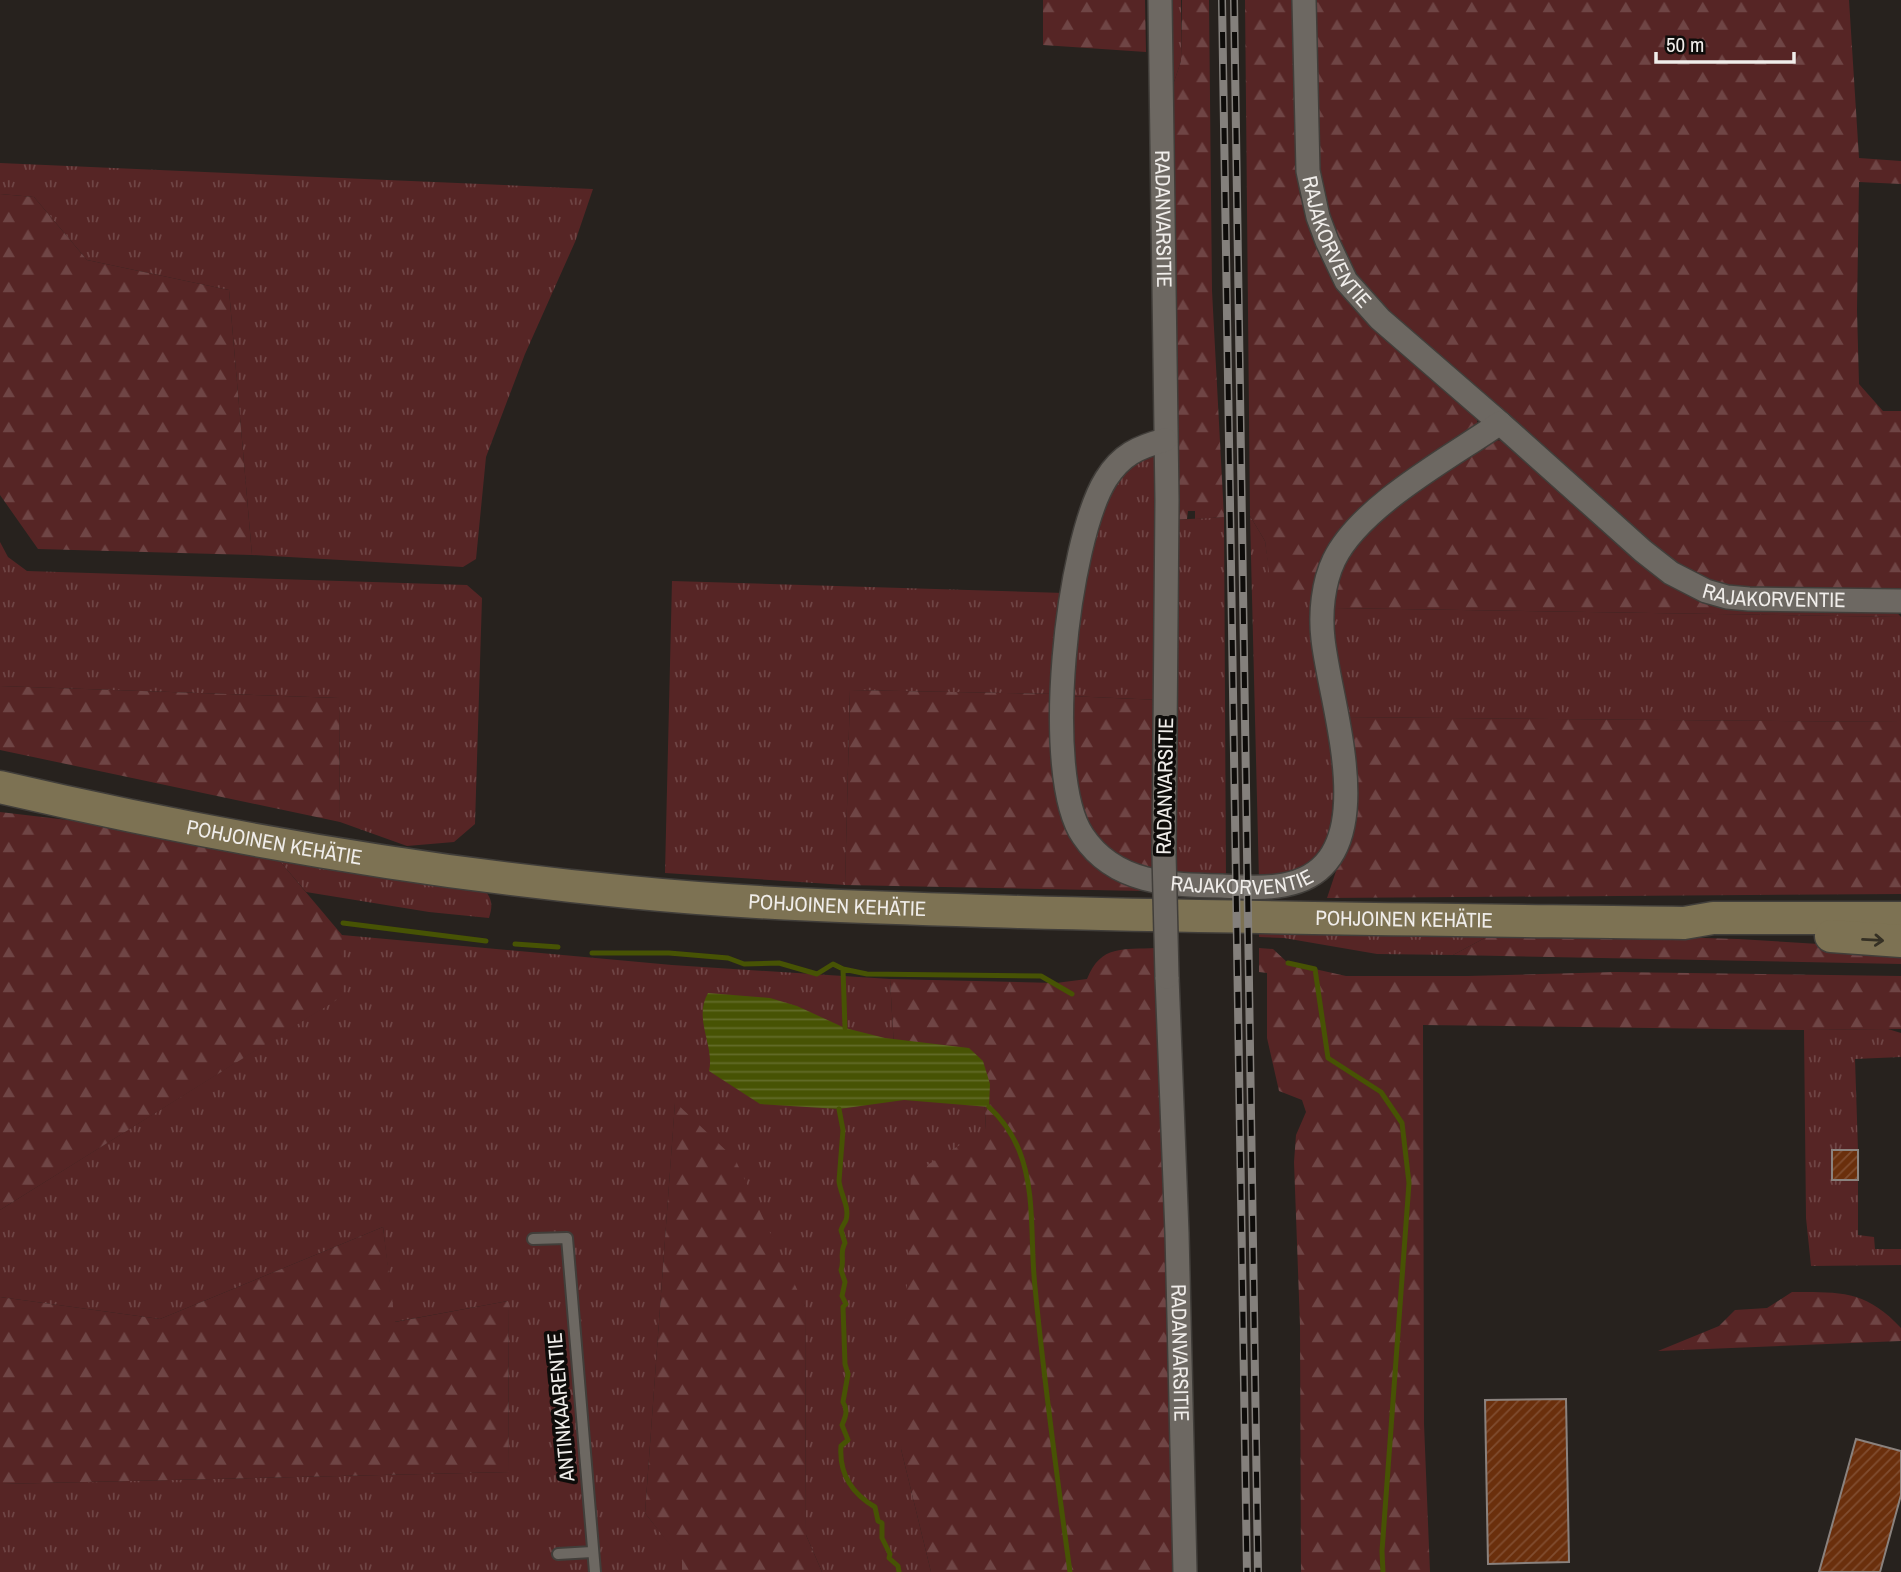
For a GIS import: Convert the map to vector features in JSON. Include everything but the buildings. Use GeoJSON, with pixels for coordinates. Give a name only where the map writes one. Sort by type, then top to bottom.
{"type":"FeatureCollection","features":[{"type":"Feature","properties":{"kind":"main road","name":"POHJOINEN KEHÄTIE"},"geometry":{"type":"LineString","coordinates":[[0,787],[236,836],[495,878],[768,903],[974,911],[1684,923],[1713,918],[1901,918]]}},
{"type":"Feature","properties":{"kind":"main road","name":"POHJOINEN KEHÄTIE"},"geometry":{"type":"LineString","coordinates":[[1684,923],[1713,930],[1901,941]]}},
{"type":"Feature","properties":{"kind":"street","name":"RADANVARSITIE"},"geometry":{"type":"LineString","coordinates":[[1160,0],[1167,609],[1164,854],[1185,1572]]}},
{"type":"Feature","properties":{"kind":"street","name":"RAJAKORVENTIE"},"geometry":{"type":"LineString","coordinates":[[1304,0],[1308,171],[1318,217],[1346,281],[1380,318],[1643,551],[1691,585],[1727,597],[1749,599],[1901,601]]}},
{"type":"Feature","properties":{"kind":"street","name":"RAJAKORVENTIE"},"geometry":{"type":"LineString","coordinates":[[1165,440],[1140,446],[1120,461],[1100,491],[1090,513],[1079,551],[1067,636],[1063,694],[1063,770],[1075,823],[1102,858],[1122,871],[1144,880],[1168,884],[1282,886],[1315,873],[1334,854],[1346,806],[1345,775],[1323,638],[1325,585],[1334,560],[1350,534],[1400,490],[1500,423]]}},
{"type":"Feature","properties":{"kind":"lane","name":"ANTINKAARENTIE"},"geometry":{"type":"LineString","coordinates":[[533,1238],[567,1238],[594,1572]]}},
{"type":"Feature","properties":{"kind":"lane"},"geometry":{"type":"LineString","coordinates":[[558,1554],[592,1552]]}},
{"type":"Feature","properties":{"kind":"green space"},"geometry":{"type":"Polygon","coordinates":[[[1043,0],[1145,0],[1146,52],[1043,45],[1043,0]]]}},
{"type":"Feature","properties":{"kind":"green space"},"geometry":{"type":"Polygon","coordinates":[[[1166,0],[1181,0],[1181,61],[1168,100],[1166,0]]]}},
{"type":"Feature","properties":{"kind":"green space"},"geometry":{"type":"Polygon","coordinates":[[[1182,0],[1209,0],[1212,291],[1224,517],[1195,519],[1195,511],[1188,511],[1187,519],[1172,520],[1168,100],[1181,61],[1182,0]]]}},
{"type":"Feature","properties":{"kind":"green space"},"geometry":{"type":"Polygon","coordinates":[[[1245,0],[1295,0],[1316,238],[1476,411],[1478,429],[1390,493],[1319,581],[1305,592],[1271,589],[1265,541],[1250,516],[1245,0]]]}},
{"type":"Feature","properties":{"kind":"green space"},"geometry":{"type":"Polygon","coordinates":[[[1313,0],[1849,0],[1859,158],[1901,161],[1901,184],[1859,182],[1857,310],[1859,384],[1883,411],[1901,411],[1901,594],[1750,588],[1716,583],[1686,572],[1662,555],[1401,328],[1351,276],[1331,231],[1316,171],[1313,0]]]}},
{"type":"Feature","properties":{"kind":"green space"},"geometry":{"type":"Polygon","coordinates":[[[0,163],[593,189],[575,242],[525,354],[486,457],[476,559],[463,567],[252,555],[229,290],[87,260],[34,197],[0,194],[0,163]]]}},
{"type":"Feature","properties":{"kind":"green space"},"geometry":{"type":"Polygon","coordinates":[[[0,194],[34,197],[87,260],[229,290],[252,555],[38,549],[0,495],[0,194]]]}},
{"type":"Feature","properties":{"kind":"green space"},"geometry":{"type":"Polygon","coordinates":[[[1492,440],[1508,441],[1708,598],[1891,606],[1901,617],[1333,608],[1339,561],[1380,514],[1492,440]]]}},
{"type":"Feature","properties":{"kind":"green space"},"geometry":{"type":"Polygon","coordinates":[[[1148,453],[1161,462],[1161,700],[1068,696],[1084,553],[1118,474],[1148,453]]]}},
{"type":"Feature","properties":{"kind":"green space"},"geometry":{"type":"Polygon","coordinates":[[[1250,516],[1265,541],[1272,589],[1319,581],[1334,749],[1332,817],[1327,850],[1296,875],[1259,880],[1250,516]]]}},
{"type":"Feature","properties":{"kind":"green space"},"geometry":{"type":"Polygon","coordinates":[[[1224,517],[1226,882],[1174,879],[1172,520],[1224,517]]]}},
{"type":"Feature","properties":{"kind":"green space"},"geometry":{"type":"Polygon","coordinates":[[[0,542],[8,557],[27,571],[467,585],[482,598],[475,824],[454,842],[407,846],[340,822],[339,698],[0,686],[0,542]]]}},
{"type":"Feature","properties":{"kind":"green space"},"geometry":{"type":"Polygon","coordinates":[[[672,581],[1064,593],[1057,694],[850,690],[845,885],[665,873],[672,581]]]}},
{"type":"Feature","properties":{"kind":"green space"},"geometry":{"type":"Polygon","coordinates":[[[1333,608],[1901,617],[1901,722],[1341,717],[1328,632],[1333,608]]]}},
{"type":"Feature","properties":{"kind":"green space"},"geometry":{"type":"Polygon","coordinates":[[[0,686],[339,698],[340,822],[0,750],[0,686]]]}},
{"type":"Feature","properties":{"kind":"green space"},"geometry":{"type":"Polygon","coordinates":[[[850,690],[1057,694],[1054,742],[1100,868],[1117,881],[1144,891],[845,885],[850,690]]]}},
{"type":"Feature","properties":{"kind":"green space"},"geometry":{"type":"Polygon","coordinates":[[[1068,696],[1161,700],[1155,878],[1100,850],[1077,809],[1068,696]]]}},
{"type":"Feature","properties":{"kind":"green space"},"geometry":{"type":"Polygon","coordinates":[[[1341,717],[1901,722],[1901,894],[1327,898],[1341,856],[1341,717]]]}},
{"type":"Feature","properties":{"kind":"green space"},"geometry":{"type":"Polygon","coordinates":[[[0,812],[119,826],[278,859],[342,935],[343,996],[0,1210],[0,812]]]}},
{"type":"Feature","properties":{"kind":"green space"},"geometry":{"type":"Polygon","coordinates":[[[278,859],[487,893],[491,902],[489,918],[429,912],[306,892],[278,859]]]}},
{"type":"Feature","properties":{"kind":"green space"},"geometry":{"type":"Polygon","coordinates":[[[1259,927],[1496,932],[1453,955],[1377,954],[1284,938],[1259,937],[1259,927]]]}},
{"type":"Feature","properties":{"kind":"green space"},"geometry":{"type":"Polygon","coordinates":[[[1496,932],[1738,939],[1901,949],[1901,964],[1453,955],[1496,932]]]}},
{"type":"Feature","properties":{"kind":"green space"},"geometry":{"type":"Polygon","coordinates":[[[342,935],[672,965],[890,979],[894,1048],[984,1093],[986,1130],[901,1449],[931,1572],[822,1572],[806,1535],[805,1306],[675,1103],[645,1513],[683,1561],[682,1572],[0,1572],[0,1484],[509,1472],[508,1301],[394,1322],[383,1227],[160,1319],[0,1297],[0,1210],[342,996],[342,935]]]}},
{"type":"Feature","properties":{"kind":"green space"},"geometry":{"type":"Polygon","coordinates":[[[1156,948],[1163,978],[1168,1360],[1175,1572],[931,1572],[901,1449],[911,1175],[986,1129],[984,1093],[894,1048],[890,979],[1056,983],[1087,979],[1099,960],[1114,951],[1156,948]]]}},
{"type":"Feature","properties":{"kind":"green space"},"geometry":{"type":"Polygon","coordinates":[[[1259,948],[1273,949],[1288,963],[1346,976],[1615,972],[1901,976],[1901,1029],[1423,1025],[1424,1424],[1430,1572],[1301,1572],[1300,1325],[1294,1162],[1296,1135],[1306,1112],[1302,1100],[1279,1091],[1267,1038],[1267,973],[1259,972],[1259,948]]]}},
{"type":"Feature","properties":{"kind":"green space"},"geometry":{"type":"Polygon","coordinates":[[[1888,1029],[1901,1033],[1901,1057],[1855,1059],[1858,1150],[1833,1150],[1832,1180],[1858,1180],[1858,1235],[1874,1237],[1875,1249],[1901,1249],[1901,1265],[1811,1266],[1806,1218],[1804,1030],[1888,1029]]]}},
{"type":"Feature","properties":{"kind":"green space"},"geometry":{"type":"Polygon","coordinates":[[[675,1102],[735,1159],[805,1306],[806,1535],[822,1572],[682,1572],[682,1561],[645,1513],[675,1102]]]}},
{"type":"Feature","properties":{"kind":"green space"},"geometry":{"type":"Polygon","coordinates":[[[383,1227],[395,1322],[508,1301],[509,1472],[0,1484],[0,1297],[160,1319],[383,1227]]]}},
{"type":"Feature","properties":{"kind":"green space"},"geometry":{"type":"Polygon","coordinates":[[[1792,1292],[1838,1293],[1864,1300],[1876,1306],[1901,1328],[1901,1341],[1658,1351],[1719,1326],[1735,1310],[1767,1308],[1792,1292]]]}},
{"type":"Feature","properties":{"kind":"shaded area"},"geometry":{"type":"Polygon","coordinates":[[[708,993],[770,998],[797,1006],[845,1028],[885,1038],[969,1048],[983,1061],[990,1084],[989,1107],[904,1100],[839,1109],[760,1104],[709,1071],[709,1052],[703,1023],[704,1003],[708,993]]]}},
{"type":"Feature","properties":{"kind":"waterway"},"geometry":{"type":"LineString","coordinates":[[343,923],[486,941]]}},
{"type":"Feature","properties":{"kind":"waterway"},"geometry":{"type":"LineString","coordinates":[[515,944],[558,947]]}},
{"type":"Feature","properties":{"kind":"waterway"},"geometry":{"type":"LineString","coordinates":[[592,953],[669,953],[728,958],[744,964],[779,963],[817,974],[833,964],[843,969]]}},
{"type":"Feature","properties":{"kind":"waterway"},"geometry":{"type":"LineString","coordinates":[[1288,963],[1315,969],[1328,1058],[1381,1092],[1402,1123],[1409,1183],[1382,1551],[1383,1572]]}},
{"type":"Feature","properties":{"kind":"waterway"},"geometry":{"type":"LineString","coordinates":[[845,1028],[843,969],[867,974],[1041,976],[1072,994]]}},
{"type":"Feature","properties":{"kind":"waterway"},"geometry":{"type":"LineString","coordinates":[[989,1107],[1013,1138],[1028,1183],[1039,1323],[1070,1572]]}},
{"type":"Feature","properties":{"kind":"waterway"},"geometry":{"type":"LineString","coordinates":[[839,1109],[843,1130],[839,1181],[847,1210],[841,1230],[845,1243],[841,1270],[845,1282],[842,1296],[846,1304],[843,1307],[845,1364],[848,1374],[843,1402],[846,1413],[842,1425],[848,1440],[841,1446],[842,1465],[853,1489],[875,1507],[878,1521],[882,1523],[882,1538],[890,1554],[889,1558],[898,1566],[899,1572]]}},
{"type":"Feature","properties":{"kind":"railway"},"geometry":{"type":"LineString","coordinates":[[1222,0],[1247,1572]]}},
{"type":"Feature","properties":{"kind":"railway"},"geometry":{"type":"LineString","coordinates":[[1234,0],[1258,1572]]}}]}
